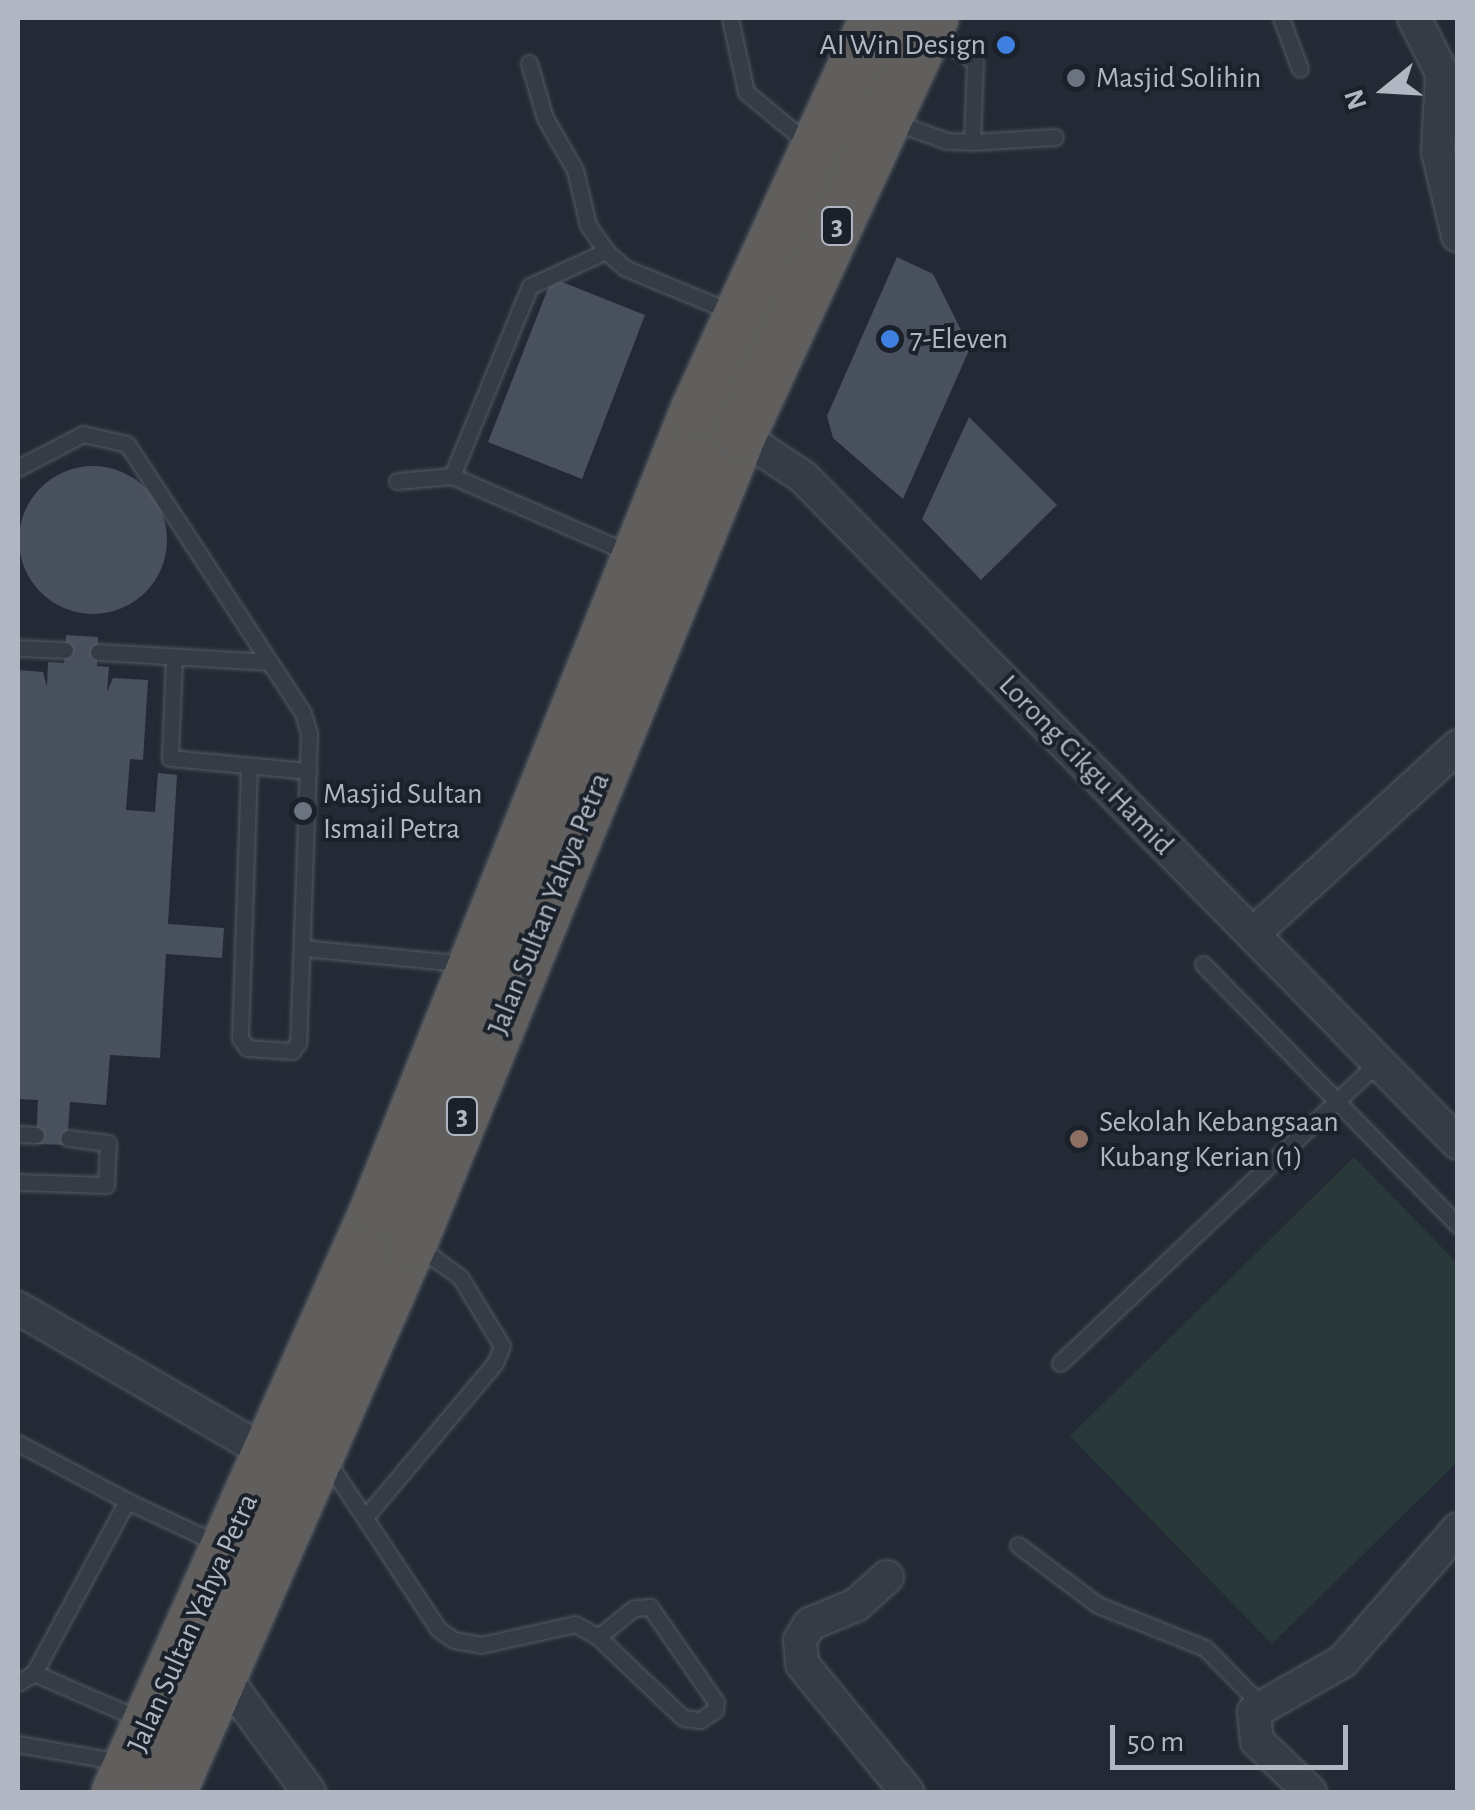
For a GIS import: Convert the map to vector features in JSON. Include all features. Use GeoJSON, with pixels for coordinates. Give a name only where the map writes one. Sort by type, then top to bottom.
{"type":"FeatureCollection","features":[{"type":"Feature","properties":{"kind":"highway","name":"Jalan Sultan Yahya Petra"},"geometry":{"type":"LineString","coordinates":[[142,1768],[227,1547],[294,1453],[411,1242],[718,423],[740,315],[876,18]]}},
{"type":"Feature","properties":{"kind":"highway","name":"Jalan Sultan Yahya Petra"},"geometry":{"type":"LineString","coordinates":[[142,1768],[222,1674],[294,1453],[475,965],[637,556],[718,423],[886,119],[930,23]]}},
{"type":"Feature","properties":{"kind":"street"},"geometry":{"type":"LineString","coordinates":[[1414,18],[1442,73],[1438,152],[1458,236]]}},
{"type":"Feature","properties":{"kind":"street","name":"Lorong Cikgu Hamid"},"geometry":{"type":"LineString","coordinates":[[718,423],[803,476],[1458,1143]]}},
{"type":"Feature","properties":{"kind":"street"},"geometry":{"type":"LineString","coordinates":[[1253,934],[1458,746]]}},
{"type":"Feature","properties":{"kind":"street"},"geometry":{"type":"LineString","coordinates":[[18,1308],[294,1453]]}},
{"type":"Feature","properties":{"kind":"street"},"geometry":{"type":"LineString","coordinates":[[1310,1792],[1257,1741],[1252,1721],[1261,1705],[1342,1661],[1458,1529]]}},
{"type":"Feature","properties":{"kind":"street"},"geometry":{"type":"LineString","coordinates":[[887,1577],[856,1605],[810,1624],[800,1640],[802,1664],[907,1792]]}},
{"type":"Feature","properties":{"kind":"street"},"geometry":{"type":"LineString","coordinates":[[222,1674],[309,1792]]}},
{"type":"Feature","properties":{"kind":"lane"},"geometry":{"type":"LineString","coordinates":[[730,18],[746,92],[816,150]]}},
{"type":"Feature","properties":{"kind":"lane"},"geometry":{"type":"LineString","coordinates":[[1281,18],[1300,69]]}},
{"type":"Feature","properties":{"kind":"lane"},"geometry":{"type":"LineString","coordinates":[[930,23],[976,62],[972,142]]}},
{"type":"Feature","properties":{"kind":"lane"},"geometry":{"type":"LineString","coordinates":[[529,63],[545,118],[575,170],[588,225],[606,251],[625,268],[740,315]]}},
{"type":"Feature","properties":{"kind":"lane"},"geometry":{"type":"LineString","coordinates":[[886,119],[947,141],[1055,138]]}},
{"type":"Feature","properties":{"kind":"lane"},"geometry":{"type":"LineString","coordinates":[[452,476],[530,286],[606,251]]}},
{"type":"Feature","properties":{"kind":"lane"},"geometry":{"type":"LineString","coordinates":[[18,468],[83,434],[127,444],[307,723],[298,1047],[244,1046],[249,767]]}},
{"type":"Feature","properties":{"kind":"lane"},"geometry":{"type":"LineString","coordinates":[[396,480],[452,476],[637,556]]}},
{"type":"Feature","properties":{"kind":"lane"},"geometry":{"type":"LineString","coordinates":[[18,648],[65,650]]}},
{"type":"Feature","properties":{"kind":"lane"},"geometry":{"type":"LineString","coordinates":[[98,652],[270,662]]}},
{"type":"Feature","properties":{"kind":"lane"},"geometry":{"type":"LineString","coordinates":[[174,656],[170,758],[308,771]]}},
{"type":"Feature","properties":{"kind":"lane"},"geometry":{"type":"LineString","coordinates":[[302,948],[475,965]]}},
{"type":"Feature","properties":{"kind":"lane"},"geometry":{"type":"LineString","coordinates":[[1203,964],[1458,1225]]}},
{"type":"Feature","properties":{"kind":"lane"},"geometry":{"type":"LineString","coordinates":[[1060,1363],[1378,1062]]}},
{"type":"Feature","properties":{"kind":"lane"},"geometry":{"type":"LineString","coordinates":[[18,1134],[36,1135]]}},
{"type":"Feature","properties":{"kind":"lane"},"geometry":{"type":"LineString","coordinates":[[18,1182],[106,1184],[108,1144],[68,1138]]}},
{"type":"Feature","properties":{"kind":"lane"},"geometry":{"type":"LineString","coordinates":[[367,1514],[496,1363],[502,1346],[460,1277],[411,1242]]}},
{"type":"Feature","properties":{"kind":"lane"},"geometry":{"type":"LineString","coordinates":[[18,1443],[127,1502],[227,1547]]}},
{"type":"Feature","properties":{"kind":"lane"},"geometry":{"type":"LineString","coordinates":[[294,1453],[367,1514],[438,1629],[454,1640],[480,1644],[557,1624],[598,1638],[684,1718],[700,1720],[715,1710],[716,1702],[650,1607],[634,1608],[598,1638]]}},
{"type":"Feature","properties":{"kind":"lane"},"geometry":{"type":"LineString","coordinates":[[18,1683],[34,1673],[127,1502]]}},
{"type":"Feature","properties":{"kind":"lane"},"geometry":{"type":"LineString","coordinates":[[1018,1545],[1098,1605],[1205,1648],[1261,1705]]}},
{"type":"Feature","properties":{"kind":"lane"},"geometry":{"type":"LineString","coordinates":[[34,1673],[142,1768]]}},
{"type":"Feature","properties":{"kind":"lane"},"geometry":{"type":"LineString","coordinates":[[18,1744],[142,1768]]}},
{"type":"Feature","properties":{"kind":"shaded area"},"geometry":{"type":"Polygon","coordinates":[[[1354,1157],[1457,1263],[1457,1462],[1272,1644],[1070,1436],[1354,1157]]]}},
{"type":"Feature","properties":{"kind":"building"},"geometry":{"type":"Polygon","coordinates":[[[897,257],[933,274],[970,348],[903,499],[833,438],[827,416],[897,257]]]}},
{"type":"Feature","properties":{"kind":"building"},"geometry":{"type":"Polygon","coordinates":[[[552,278],[645,315],[582,479],[488,442],[552,278]]]}},
{"type":"Feature","properties":{"kind":"building"},"geometry":{"type":"Polygon","coordinates":[[[969,417],[1057,505],[981,580],[922,519],[969,417]]]}},
{"type":"Feature","properties":{"kind":"building"},"geometry":{"type":"Polygon","coordinates":[[[93,466],[121,472],[145,488],[161,512],[167,540],[161,568],[145,592],[121,608],[93,614],[65,608],[41,592],[25,568],[19,540],[25,512],[41,488],[65,472],[93,466]]]}},
{"type":"Feature","properties":{"kind":"building"},"geometry":{"type":"Polygon","coordinates":[[[66,635],[98,637],[97,666],[109,667],[107,692],[113,678],[148,680],[143,760],[130,759],[126,810],[155,812],[158,773],[177,775],[168,924],[224,928],[222,958],[166,954],[160,1058],[110,1055],[106,1105],[70,1102],[67,1145],[36,1144],[38,1100],[18,1099],[18,670],[43,672],[47,687],[48,662],[64,663],[66,635]]]}},
{"type":"Feature","properties":{"kind":"place","name":"AI Win Design"},"geometry":{"type":"Point","coordinates":[1006,45]}},
{"type":"Feature","properties":{"kind":"place","name":"Masjid Solihin"},"geometry":{"type":"Point","coordinates":[1076,78]}},
{"type":"Feature","properties":{"kind":"place","name":"7-Eleven"},"geometry":{"type":"Point","coordinates":[890,339]}},
{"type":"Feature","properties":{"kind":"place","name":"Masjid Sultan Ismail Petra"},"geometry":{"type":"Point","coordinates":[303,811]}},
{"type":"Feature","properties":{"kind":"place","name":"Sekolah Kebangsaan Kubang Kerian (1)"},"geometry":{"type":"Point","coordinates":[1079,1139]}}]}
